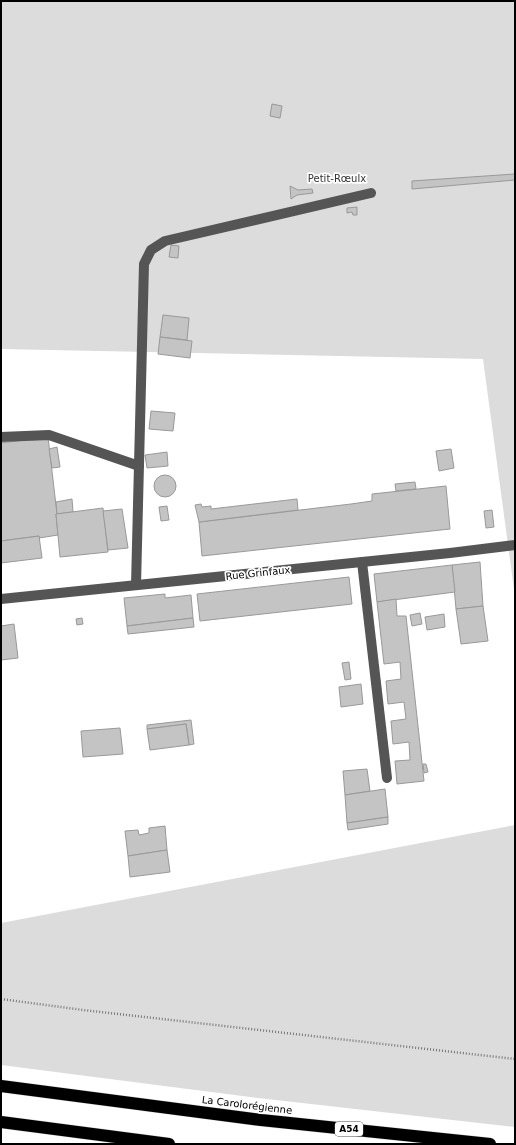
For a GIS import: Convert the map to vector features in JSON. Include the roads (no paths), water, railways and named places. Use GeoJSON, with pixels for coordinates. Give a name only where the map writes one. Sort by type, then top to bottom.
{"type":"FeatureCollection","features":[{"type":"Feature","properties":{"kind":"highway","name":"La Carolorégienne"},"geometry":{"type":"LineString","coordinates":[[1,1086],[261,1120],[490,1144]]}},
{"type":"Feature","properties":{"kind":"highway"},"geometry":{"type":"LineString","coordinates":[[1,1122],[169,1144]]}},
{"type":"Feature","properties":{"kind":"street"},"geometry":{"type":"LineString","coordinates":[[136,585],[144,264],[151,250],[165,241],[371,193]]}},
{"type":"Feature","properties":{"kind":"street"},"geometry":{"type":"LineString","coordinates":[[1,436],[49,435],[139,466]]}},
{"type":"Feature","properties":{"kind":"street","name":"Rue Grinfaux"},"geometry":{"type":"LineString","coordinates":[[1,599],[515,545]]}},
{"type":"Feature","properties":{"kind":"street"},"geometry":{"type":"LineString","coordinates":[[362,562],[387,778]]}},
{"type":"Feature","properties":{"kind":"park label","name":"Petit-Rœulx"},"geometry":{"type":"Point","coordinates":[337,178]}}]}
